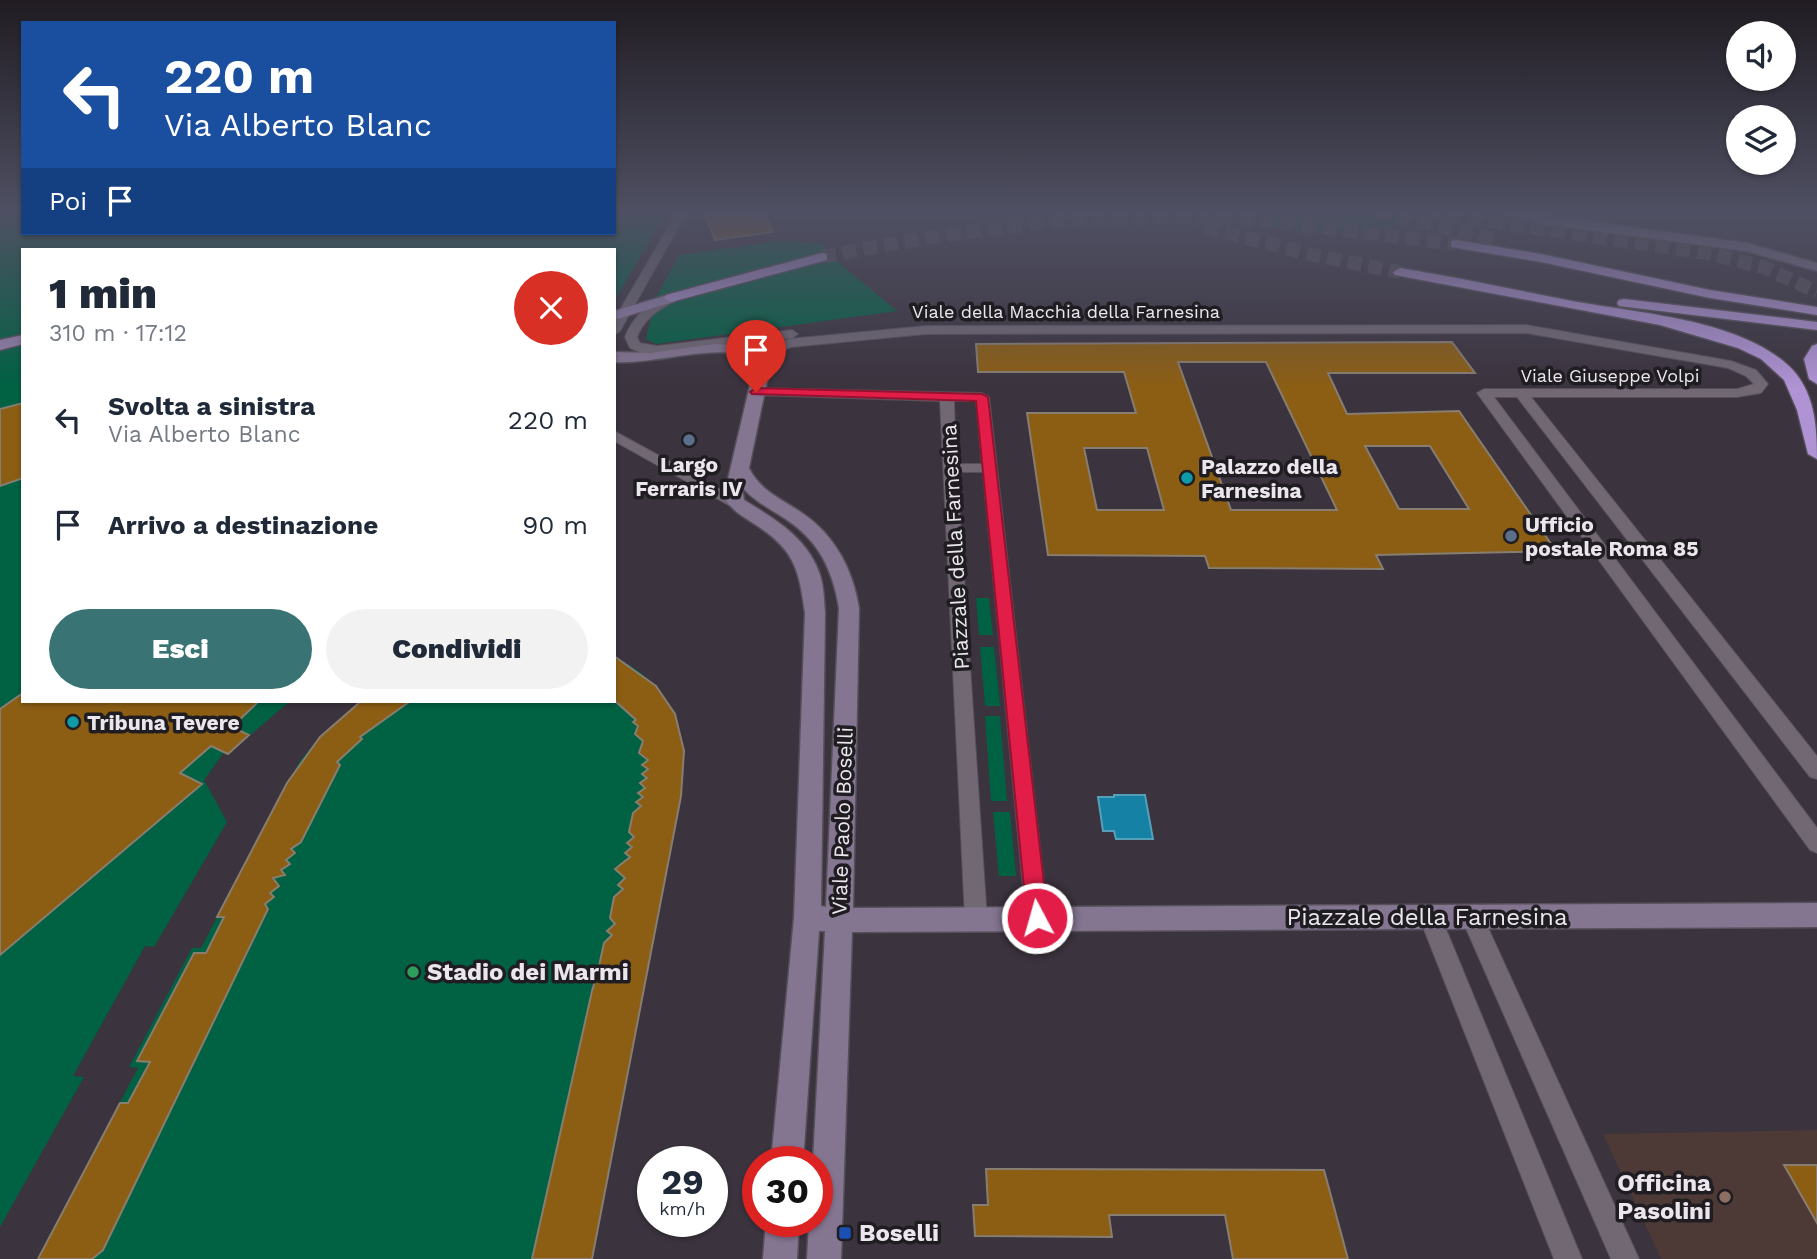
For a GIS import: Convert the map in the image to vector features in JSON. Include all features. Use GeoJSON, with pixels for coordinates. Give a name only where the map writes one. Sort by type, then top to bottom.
{"type":"FeatureCollection","features":[{"type":"Feature","properties":{"kind":"highway"},"geometry":{"type":"LineString","coordinates":[[671,299],[773,271]]}},
{"type":"Feature","properties":{"kind":"highway"},"geometry":{"type":"LineString","coordinates":[[1600,271],[1698,293],[1817,311]]}},
{"type":"Feature","properties":{"kind":"highway"},"geometry":{"type":"LineString","coordinates":[[1635,271],[1795,307]]}},
{"type":"Feature","properties":{"kind":"highway"},"geometry":{"type":"LineString","coordinates":[[1400,272],[1702,332],[1755,350],[1774,362],[1791,379],[1804,409],[1817,454]]}},
{"type":"Feature","properties":{"kind":"highway"},"geometry":{"type":"LineString","coordinates":[[1452,281],[1817,326]]}},
{"type":"Feature","properties":{"kind":"highway"},"geometry":{"type":"LineString","coordinates":[[1817,349],[1812,359],[1817,379]]}},
{"type":"Feature","properties":{"kind":"main road"},"geometry":{"type":"LineString","coordinates":[[618,315],[671,299]]}},
{"type":"Feature","properties":{"kind":"main road"},"geometry":{"type":"LineString","coordinates":[[0,345],[21,340]]}},
{"type":"Feature","properties":{"kind":"street"},"geometry":{"type":"LineString","coordinates":[[618,315],[645,271]]}},
{"type":"Feature","properties":{"kind":"street","name":"Viale della Macchia della Farnesina"},"geometry":{"type":"LineString","coordinates":[[671,299],[650,309],[639,319],[631,337],[634,345],[657,350],[888,323],[947,320],[1425,319],[1477,322],[1721,363],[1747,371],[1761,382],[1756,390],[1737,393]]}},
{"type":"Feature","properties":{"kind":"street"},"geometry":{"type":"LineString","coordinates":[[947,320],[1023,331]]}},
{"type":"Feature","properties":{"kind":"street","name":"Viale della Macchia della Farnesina"},"geometry":{"type":"LineString","coordinates":[[763,365],[782,344],[926,330],[1526,330]]}},
{"type":"Feature","properties":{"kind":"street"},"geometry":{"type":"LineString","coordinates":[[616,357],[653,358],[735,348],[755,351],[763,365],[733,488],[737,504]]}},
{"type":"Feature","properties":{"kind":"street"},"geometry":{"type":"LineString","coordinates":[[616,365],[732,356],[763,365]]}},
{"type":"Feature","properties":{"kind":"street"},"geometry":{"type":"LineString","coordinates":[[756,392],[947,397]]}},
{"type":"Feature","properties":{"kind":"street","name":"Viale Giuseppe Volpi"},"geometry":{"type":"LineString","coordinates":[[1737,393],[1484,393],[1817,844]]}},
{"type":"Feature","properties":{"kind":"street"},"geometry":{"type":"LineString","coordinates":[[1522,394],[1817,771]]}},
{"type":"Feature","properties":{"kind":"street","name":"Piazzale della Farnesina"},"geometry":{"type":"LineString","coordinates":[[976,919],[947,397],[982,397],[1037,918]]}},
{"type":"Feature","properties":{"kind":"street","name":"Viale Paolo Boselli"},"geometry":{"type":"LineString","coordinates":[[616,436],[775,528],[796,548],[806,564],[813,586],[815,614],[807,918],[788,1146]]}},
{"type":"Feature","properties":{"kind":"street","name":"Viale Paolo Boselli"},"geometry":{"type":"LineString","coordinates":[[740,468],[749,487],[796,517],[817,535],[835,562],[846,589],[849,614],[824,1259]]}},
{"type":"Feature","properties":{"kind":"street"},"geometry":{"type":"LineString","coordinates":[[949,468],[990,468]]}},
{"type":"Feature","properties":{"kind":"street","name":"Piazzale della Farnesina"},"geometry":{"type":"LineString","coordinates":[[807,918],[1817,915]]}},
{"type":"Feature","properties":{"kind":"street"},"geometry":{"type":"LineString","coordinates":[[1430,917],[1567,1259]]}},
{"type":"Feature","properties":{"kind":"street"},"geometry":{"type":"LineString","coordinates":[[1472,917],[1625,1259]]}},
{"type":"Feature","properties":{"kind":"street"},"geometry":{"type":"LineString","coordinates":[[780,1259],[781,1237]]}},
{"type":"Feature","properties":{"kind":"shaded area","name":"Officina Pasolini"},"geometry":{"type":"Polygon","coordinates":[[[1817,1130],[1817,1259],[1661,1259],[1603,1134],[1817,1130]]]}},
{"type":"Feature","properties":{"kind":"green space"},"geometry":{"type":"Polygon","coordinates":[[[0,271],[21,271],[21,703],[288,703],[228,754],[224,752],[204,780],[227,822],[154,947],[145,946],[73,1076],[84,1077],[0,1227],[0,271]]]}},
{"type":"Feature","properties":{"kind":"green space"},"geometry":{"type":"Polygon","coordinates":[[[616,271],[632,271],[616,298],[616,271]]]}},
{"type":"Feature","properties":{"kind":"green space"},"geometry":{"type":"Polygon","coordinates":[[[671,271],[849,271],[897,311],[656,344],[646,339],[656,298],[671,271]]]}},
{"type":"Feature","properties":{"kind":"green space"},"geometry":{"type":"Polygon","coordinates":[[[976,598],[989,598],[993,635],[979,635],[976,598]]]}},
{"type":"Feature","properties":{"kind":"green space"},"geometry":{"type":"Polygon","coordinates":[[[980,647],[994,647],[1000,706],[985,706],[980,647]]]}},
{"type":"Feature","properties":{"kind":"green space","name":"Stadio dei Marmi"},"geometry":{"type":"Polygon","coordinates":[[[616,658],[645,676],[657,688],[675,717],[680,733],[684,769],[592,1259],[38,1259],[138,1068],[129,1067],[192,948],[201,948],[300,761],[320,737],[359,703],[616,703],[616,658]]]}},
{"type":"Feature","properties":{"kind":"green space"},"geometry":{"type":"Polygon","coordinates":[[[985,716],[1000,716],[1007,801],[991,801],[985,716]]]}},
{"type":"Feature","properties":{"kind":"green space"},"geometry":{"type":"Polygon","coordinates":[[[993,812],[1010,812],[1016,876],[999,876],[993,812]]]}},
{"type":"Feature","properties":{"kind":"water"},"geometry":{"type":"Polygon","coordinates":[[[1145,795],[1153,839],[1116,839],[1114,831],[1103,831],[1098,797],[1145,795]]]}},
{"type":"Feature","properties":{"kind":"building","name":"Palazzo della Farnesina"},"geometry":{"type":"Polygon","coordinates":[[[1452,342],[1475,373],[1328,373],[1347,414],[1459,411],[1556,551],[1376,555],[1383,569],[1209,568],[1205,556],[1048,555],[1027,413],[1136,413],[1124,372],[978,372],[976,344],[1452,342]],[[1178,362],[1231,510],[1337,510],[1266,362],[1178,362]],[[1365,446],[1399,509],[1469,509],[1430,446],[1365,446]],[[1084,448],[1097,510],[1164,510],[1147,448],[1084,448]]]}},
{"type":"Feature","properties":{"kind":"building"},"geometry":{"type":"Polygon","coordinates":[[[21,404],[21,479],[0,486],[0,409],[21,404]]]}},
{"type":"Feature","properties":{"kind":"building"},"geometry":{"type":"Polygon","coordinates":[[[616,657],[656,686],[675,714],[684,751],[681,796],[592,1259],[532,1259],[592,991],[596,978],[609,976],[599,966],[604,943],[612,935],[607,931],[615,924],[610,918],[614,897],[623,889],[618,885],[625,878],[615,869],[630,857],[625,853],[632,847],[627,843],[634,837],[629,832],[633,813],[641,806],[636,802],[643,797],[638,793],[645,788],[640,783],[647,778],[642,774],[648,769],[642,765],[648,760],[639,753],[643,741],[635,734],[638,726],[633,722],[636,720],[616,702],[616,657]]]}},
{"type":"Feature","properties":{"kind":"building"},"geometry":{"type":"Polygon","coordinates":[[[21,694],[21,703],[257,703],[232,727],[249,735],[228,754],[211,746],[180,773],[202,784],[0,955],[0,709],[21,694]]]}},
{"type":"Feature","properties":{"kind":"building"},"geometry":{"type":"Polygon","coordinates":[[[359,703],[408,703],[360,737],[362,739],[337,762],[340,765],[301,842],[291,849],[295,853],[286,860],[290,864],[281,870],[285,875],[273,878],[279,886],[270,893],[274,897],[265,904],[268,909],[103,1250],[92,1259],[38,1259],[120,1103],[128,1103],[150,1062],[137,1061],[194,953],[206,953],[224,917],[217,917],[287,783],[320,737],[359,703]]]}},
{"type":"Feature","properties":{"kind":"building"},"geometry":{"type":"Polygon","coordinates":[[[1784,1165],[1817,1165],[1817,1223],[1784,1165]]]}},
{"type":"Feature","properties":{"kind":"building"},"geometry":{"type":"Polygon","coordinates":[[[986,1169],[1324,1170],[1348,1259],[1233,1259],[1225,1215],[1109,1215],[1112,1237],[975,1236],[973,1205],[988,1205],[986,1169]]]}},
{"type":"Feature","properties":{"kind":"tunnel"},"geometry":{"type":"LineString","coordinates":[[1394,271],[1400,272]]}},
{"type":"Feature","properties":{"kind":"tunnel"},"geometry":{"type":"LineString","coordinates":[[1771,271],[1817,292]]}},
{"type":"Feature","properties":{"kind":"place","name":"Largo Ferraris IV"},"geometry":{"type":"Point","coordinates":[689,440]}},
{"type":"Feature","properties":{"kind":"place","name":"Palazzo della Farnesina"},"geometry":{"type":"Point","coordinates":[1187,478]}},
{"type":"Feature","properties":{"kind":"place","name":"Ufficio postale Roma 85"},"geometry":{"type":"Point","coordinates":[1511,536]}},
{"type":"Feature","properties":{"kind":"place","name":"Tribuna Tevere"},"geometry":{"type":"Point","coordinates":[73,722]}},
{"type":"Feature","properties":{"kind":"place","name":"Stadio dei Marmi"},"geometry":{"type":"Point","coordinates":[413,972]}},
{"type":"Feature","properties":{"kind":"place","name":"Officina Pasolini"},"geometry":{"type":"Point","coordinates":[1725,1197]}},
{"type":"Feature","properties":{"kind":"place","name":"Boselli"},"geometry":{"type":"Point","coordinates":[845,1233]}},
{"type":"Feature","properties":{"kind":"route"},"geometry":{"type":"LineString","coordinates":[[756,392],[982,397],[1037,918]]}}]}
